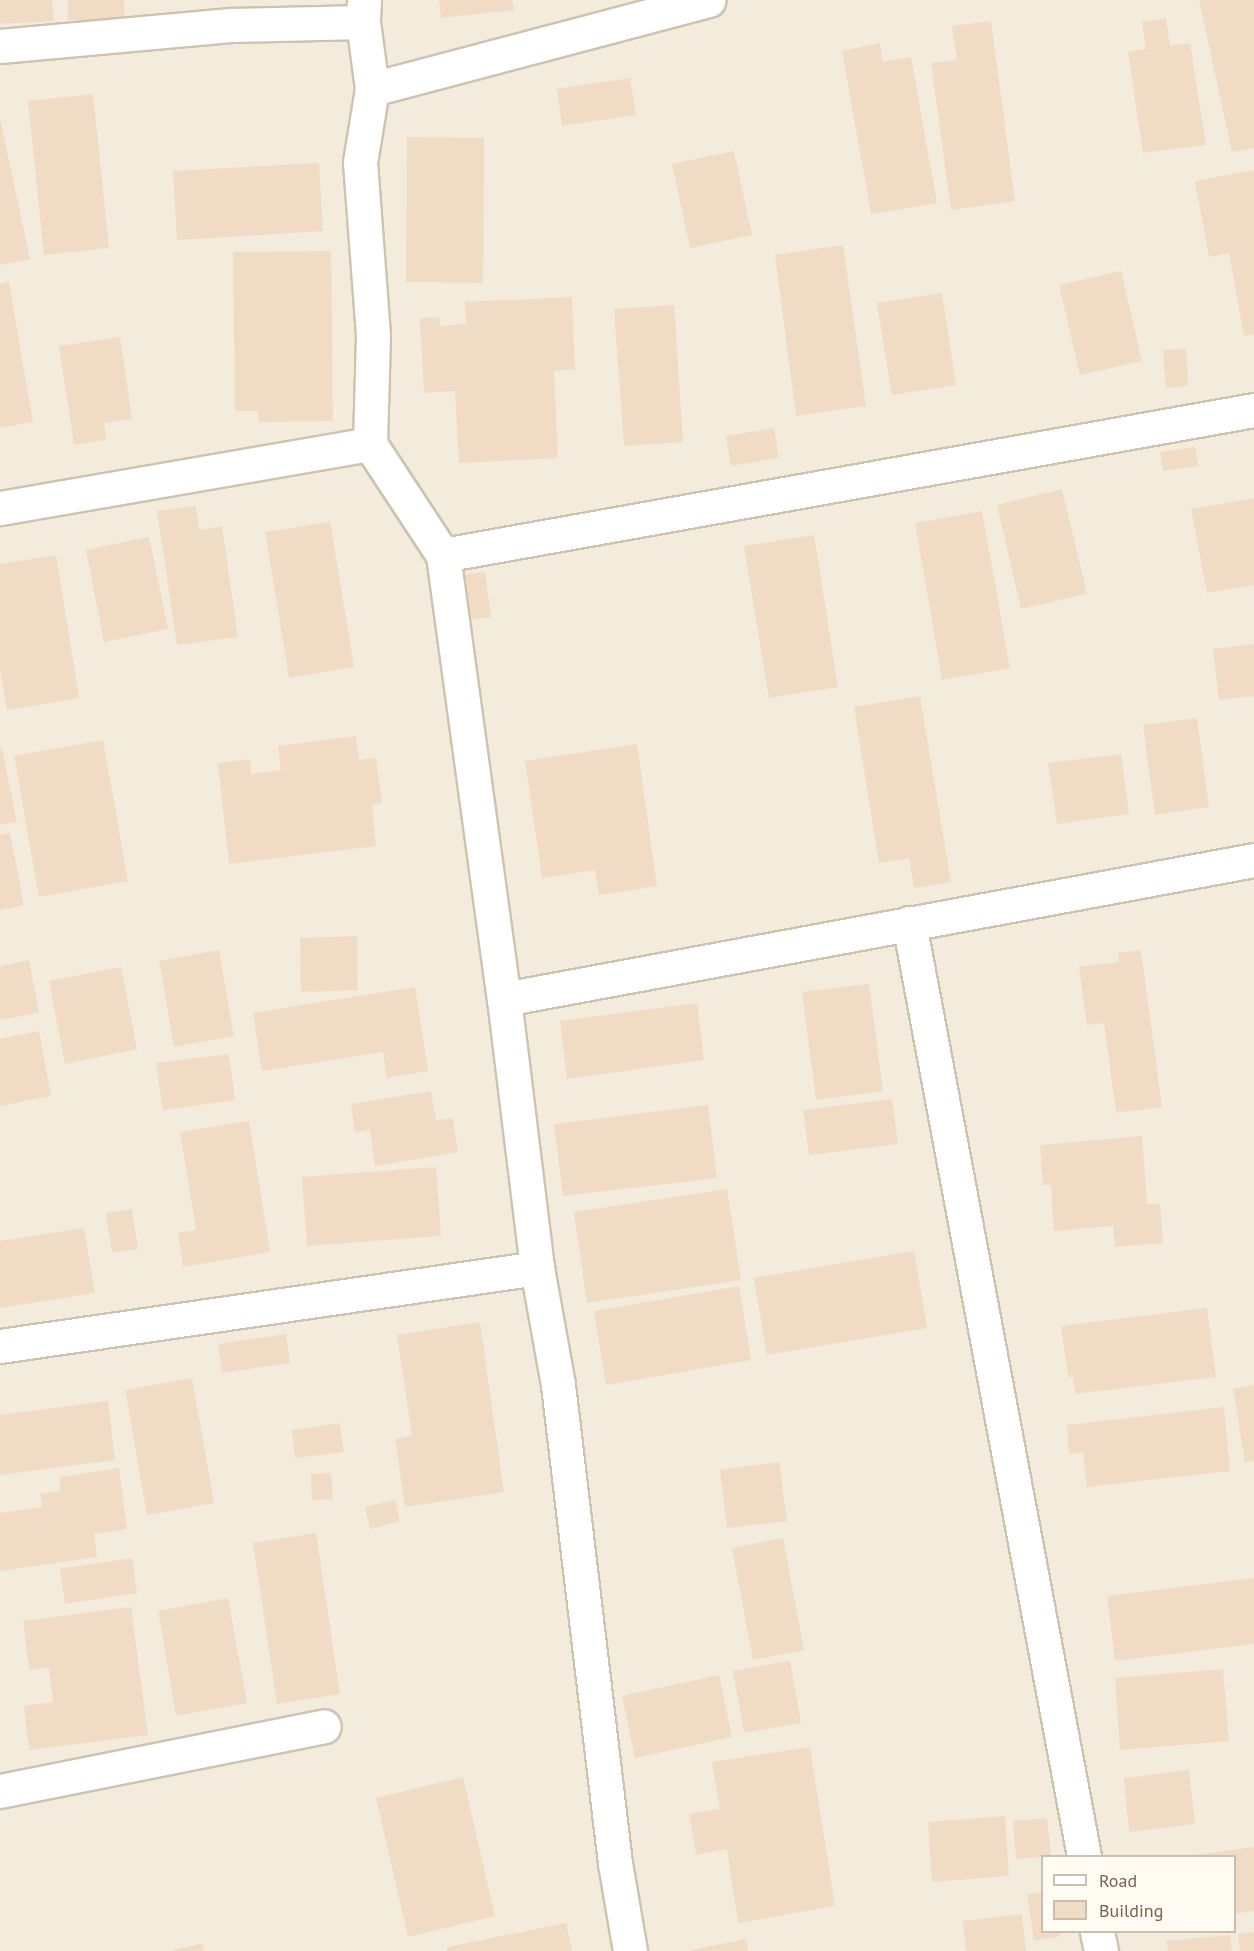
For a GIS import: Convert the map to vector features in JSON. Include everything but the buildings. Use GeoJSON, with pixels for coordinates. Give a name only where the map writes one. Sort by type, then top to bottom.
{"type":"FeatureCollection","features":[{"type":"Feature","properties":{"kind":"street"},"geometry":{"type":"LineString","coordinates":[[372,89],[708,0]]}},
{"type":"Feature","properties":{"kind":"street"},"geometry":{"type":"LineString","coordinates":[[0,46],[233,26],[364,11],[372,89],[360,162],[373,336],[370,444],[443,555],[504,999],[537,1268],[558,1384],[615,1863],[630,1951]]}},
{"type":"Feature","properties":{"kind":"street"},"geometry":{"type":"LineString","coordinates":[[443,555],[1254,410]]}},
{"type":"Feature","properties":{"kind":"street"},"geometry":{"type":"LineString","coordinates":[[0,508],[370,444]]}},
{"type":"Feature","properties":{"kind":"street"},"geometry":{"type":"LineString","coordinates":[[504,999],[1254,860]]}},
{"type":"Feature","properties":{"kind":"street"},"geometry":{"type":"LineString","coordinates":[[909,923],[1084,1855]]}},
{"type":"Feature","properties":{"kind":"street"},"geometry":{"type":"LineString","coordinates":[[0,1346],[537,1268]]}},
{"type":"Feature","properties":{"kind":"street"},"geometry":{"type":"LineString","coordinates":[[0,1791],[324,1726]]}},
{"type":"Feature","properties":{"kind":"street"},"geometry":{"type":"LineString","coordinates":[[1097,1933],[1101,1951]]}},
{"type":"Feature","properties":{"kind":"shaded area"},"geometry":{"type":"Polygon","coordinates":[[[0,0],[1254,0],[1254,1951],[0,1951],[0,0]]]}}]}
